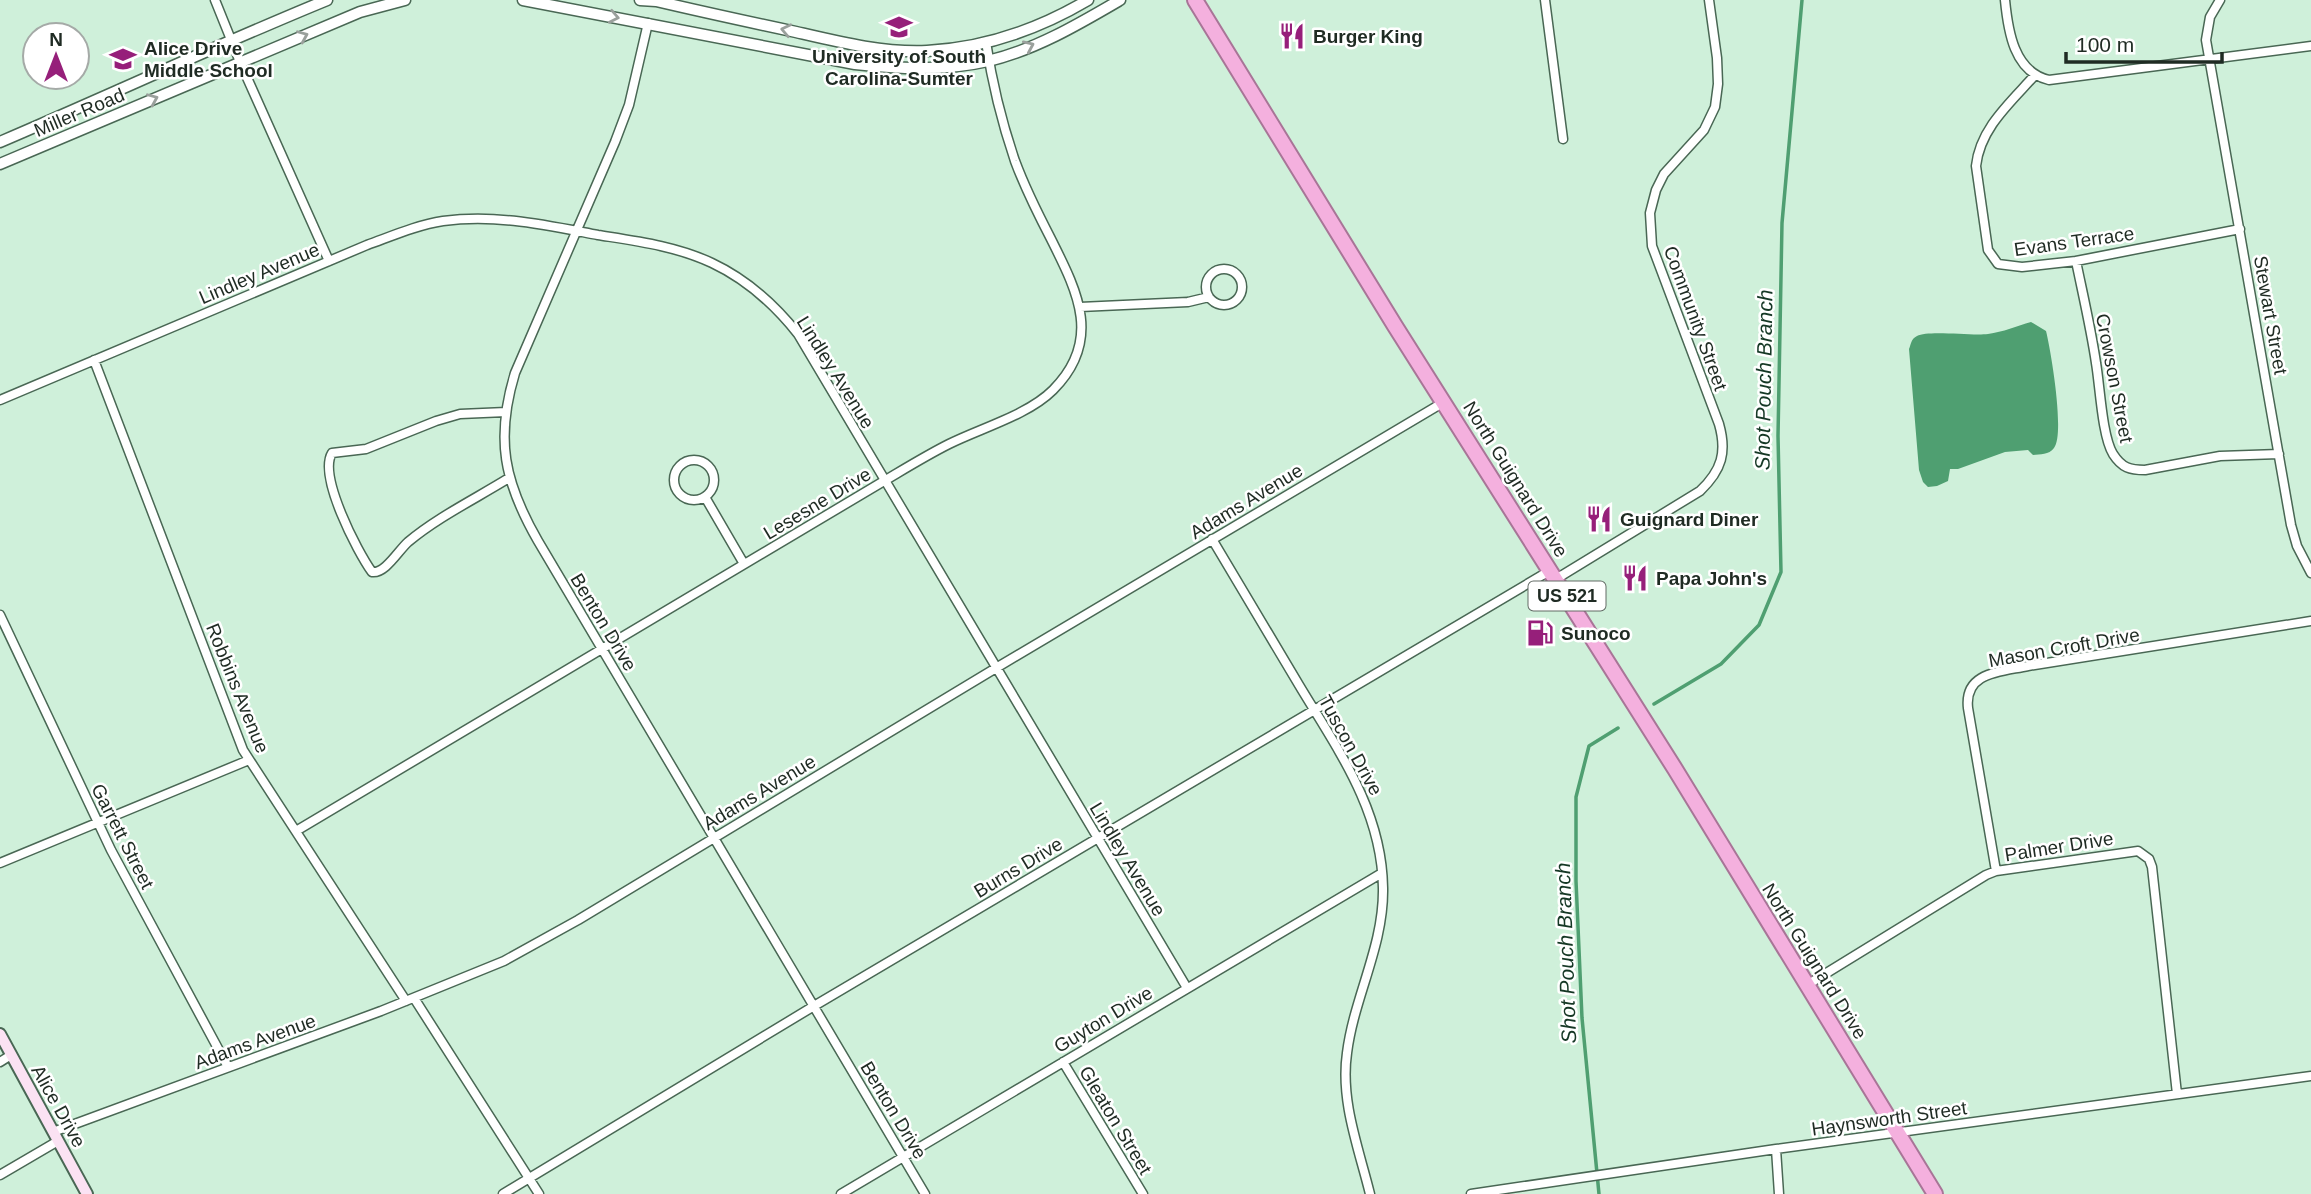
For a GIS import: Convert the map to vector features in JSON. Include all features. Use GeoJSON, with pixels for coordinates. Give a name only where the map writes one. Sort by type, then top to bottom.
{"type":"FeatureCollection","features":[{"type":"Feature","properties":{"kind":"highway","name":"North Guignard Drive"},"geometry":{"type":"LineString","coordinates":[[1195,0],[1554,575],[1935,1194]]}},
{"type":"Feature","properties":{"kind":"main road","name":"Alice Drive"},"geometry":{"type":"LineString","coordinates":[[0,1034],[87,1194]]}},
{"type":"Feature","properties":{"kind":"street"},"geometry":{"type":"LineString","coordinates":[[215,0],[329,261]]}},
{"type":"Feature","properties":{"kind":"street","name":"Miller Road"},"geometry":{"type":"LineString","coordinates":[[0,142],[231,39],[327,0]]}},
{"type":"Feature","properties":{"kind":"street","name":"Miller Road"},"geometry":{"type":"LineString","coordinates":[[0,164],[360,12],[405,0]]}},
{"type":"Feature","properties":{"kind":"street"},"geometry":{"type":"LineString","coordinates":[[523,0],[855,64],[928,69],[989,61],[1019,51],[1077,25],[1120,0]]}},
{"type":"Feature","properties":{"kind":"street"},"geometry":{"type":"LineString","coordinates":[[640,0],[878,48],[926,51],[986,42],[1033,27],[1088,0]]}},
{"type":"Feature","properties":{"kind":"street"},"geometry":{"type":"LineString","coordinates":[[1545,0],[1563,139]]}},
{"type":"Feature","properties":{"kind":"street","name":"Community Street"},"geometry":{"type":"LineString","coordinates":[[1554,575],[1700,491],[1718,471],[1724,439],[1653,246],[1650,213],[1656,190],[1664,174],[1704,130],[1715,107],[1718,85],[1717,58],[1709,0]]}},
{"type":"Feature","properties":{"kind":"street"},"geometry":{"type":"LineString","coordinates":[[2005,0],[2015,50],[2021,61],[2035,75],[2049,80],[2311,46]]}},
{"type":"Feature","properties":{"kind":"street","name":"Stewart Street"},"geometry":{"type":"LineString","coordinates":[[2220,0],[2210,17],[2206,33],[2210,60],[2291,525],[2297,545],[2311,573]]}},
{"type":"Feature","properties":{"kind":"street","name":"Benton Drive"},"geometry":{"type":"LineString","coordinates":[[648,23],[629,105],[515,373],[506,412],[504,442],[509,478],[524,516],[925,1194]]}},
{"type":"Feature","properties":{"kind":"street","name":"Lesesne Drive"},"geometry":{"type":"LineString","coordinates":[[296,831],[884,481],[948,444],[1027,408],[1052,390],[1070,368],[1078,348],[1082,327],[1080,307],[1069,275],[1015,160],[986,42]]}},
{"type":"Feature","properties":{"kind":"street","name":"Evans Terrace"},"geometry":{"type":"LineString","coordinates":[[2035,75],[1995,121],[1979,148],[1976,166],[1988,250],[1998,264],[2008,267],[2035,266],[2076,261],[2240,229]]}},
{"type":"Feature","properties":{"kind":"street","name":"Lindley Avenue"},"geometry":{"type":"LineString","coordinates":[[0,400],[400,232],[441,222],[490,218],[678,250],[711,262],[764,297],[798,334],[1186,988]]}},
{"type":"Feature","properties":{"kind":"street","name":"Crowson Street"},"geometry":{"type":"LineString","coordinates":[[2076,261],[2096,359],[2108,439],[2113,453],[2124,467],[2145,470],[2220,456],[2279,454]]}},
{"type":"Feature","properties":{"kind":"street"},"geometry":{"type":"LineString","coordinates":[[1227,270],[1237,275],[1241,292],[1235,301],[1218,304],[1209,297],[1207,280],[1215,271],[1227,270]]}},
{"type":"Feature","properties":{"kind":"street"},"geometry":{"type":"LineString","coordinates":[[1080,307],[1188,302],[1209,297]]}},
{"type":"Feature","properties":{"kind":"street","name":"Robbins Avenue"},"geometry":{"type":"LineString","coordinates":[[94,360],[238,738],[249,760],[539,1194]]}},
{"type":"Feature","properties":{"kind":"street","name":"Adams Avenue"},"geometry":{"type":"LineString","coordinates":[[0,1175],[56,1137],[228,1067],[504,961],[578,920],[1444,402]]}},
{"type":"Feature","properties":{"kind":"street"},"geometry":{"type":"LineString","coordinates":[[506,412],[460,414],[436,421],[366,449],[337,450],[332,453],[328,464],[330,479],[360,556],[372,572],[377,573],[410,540],[509,478]]}},
{"type":"Feature","properties":{"kind":"street"},"geometry":{"type":"LineString","coordinates":[[697,460],[709,467],[714,481],[705,497],[688,499],[677,489],[675,476],[683,464],[697,460]]}},
{"type":"Feature","properties":{"kind":"street"},"geometry":{"type":"LineString","coordinates":[[705,497],[744,564]]}},
{"type":"Feature","properties":{"kind":"street","name":"Tuscon Drive"},"geometry":{"type":"LineString","coordinates":[[1212,539],[1314,709],[1369,810],[1377,839],[1383,892],[1377,936],[1367,980],[1353,1019],[1345,1072],[1349,1109],[1370,1194]]}},
{"type":"Feature","properties":{"kind":"street","name":"Burns Drive"},"geometry":{"type":"LineString","coordinates":[[503,1194],[1314,709],[1554,575]]}},
{"type":"Feature","properties":{"kind":"street","name":"Garrett Street"},"geometry":{"type":"LineString","coordinates":[[0,615],[97,822],[228,1067]]}},
{"type":"Feature","properties":{"kind":"street","name":"Mason Croft Drive"},"geometry":{"type":"LineString","coordinates":[[1996,871],[1968,708],[1968,692],[1976,681],[1994,673],[2028,666],[2311,621]]}},
{"type":"Feature","properties":{"kind":"street"},"geometry":{"type":"LineString","coordinates":[[0,863],[249,760]]}},
{"type":"Feature","properties":{"kind":"street","name":"Palmer Drive"},"geometry":{"type":"LineString","coordinates":[[1807,985],[1986,875],[1996,871],[2138,851],[2149,859],[2177,1094]]}},
{"type":"Feature","properties":{"kind":"street","name":"Guyton Drive"},"geometry":{"type":"LineString","coordinates":[[841,1194],[1382,873]]}},
{"type":"Feature","properties":{"kind":"street"},"geometry":{"type":"LineString","coordinates":[[0,1062],[11,1055]]}},
{"type":"Feature","properties":{"kind":"street","name":"Gleaton Street"},"geometry":{"type":"LineString","coordinates":[[1063,1062],[1143,1194]]}},
{"type":"Feature","properties":{"kind":"street","name":"Haynsworth Street"},"geometry":{"type":"LineString","coordinates":[[1471,1194],[1897,1132],[2311,1076]]}},
{"type":"Feature","properties":{"kind":"street"},"geometry":{"type":"LineString","coordinates":[[1776,1149],[1779,1194]]}},
{"type":"Feature","properties":{"kind":"shaded area"},"geometry":{"type":"Polygon","coordinates":[[[2031,322],[2046,331],[2051,356],[2058,410],[2057,440],[2054,448],[2047,453],[2033,455],[2028,450],[2005,452],[1958,469],[1950,469],[1948,481],[1928,487],[1919,470],[1909,349],[1912,340],[1930,333],[1988,334],[2031,322]]]}},
{"type":"Feature","properties":{"kind":"waterway","name":"Shot Pouch Branch"},"geometry":{"type":"LineString","coordinates":[[1654,704],[1721,664],[1759,625],[1781,572],[1778,436],[1782,223],[1802,0]]}},
{"type":"Feature","properties":{"kind":"waterway","name":"Shot Pouch Branch"},"geometry":{"type":"LineString","coordinates":[[1599,1194],[1582,1018],[1576,881],[1576,797],[1589,746],[1618,728]]}},
{"type":"Feature","properties":{"kind":"place","name":"University of South Carolina-Sumter"},"geometry":{"type":"Point","coordinates":[899,27]}},
{"type":"Feature","properties":{"kind":"place","name":"Burger King"},"geometry":{"type":"Point","coordinates":[1292,36]}},
{"type":"Feature","properties":{"kind":"place","name":"Alice Drive Middle School"},"geometry":{"type":"Point","coordinates":[123,59]}},
{"type":"Feature","properties":{"kind":"place","name":"Guignard Diner"},"geometry":{"type":"Point","coordinates":[1599,519]}},
{"type":"Feature","properties":{"kind":"place","name":"Papa John's"},"geometry":{"type":"Point","coordinates":[1635,578]}},
{"type":"Feature","properties":{"kind":"place","name":"Sunoco"},"geometry":{"type":"Point","coordinates":[1540,633]}}]}
